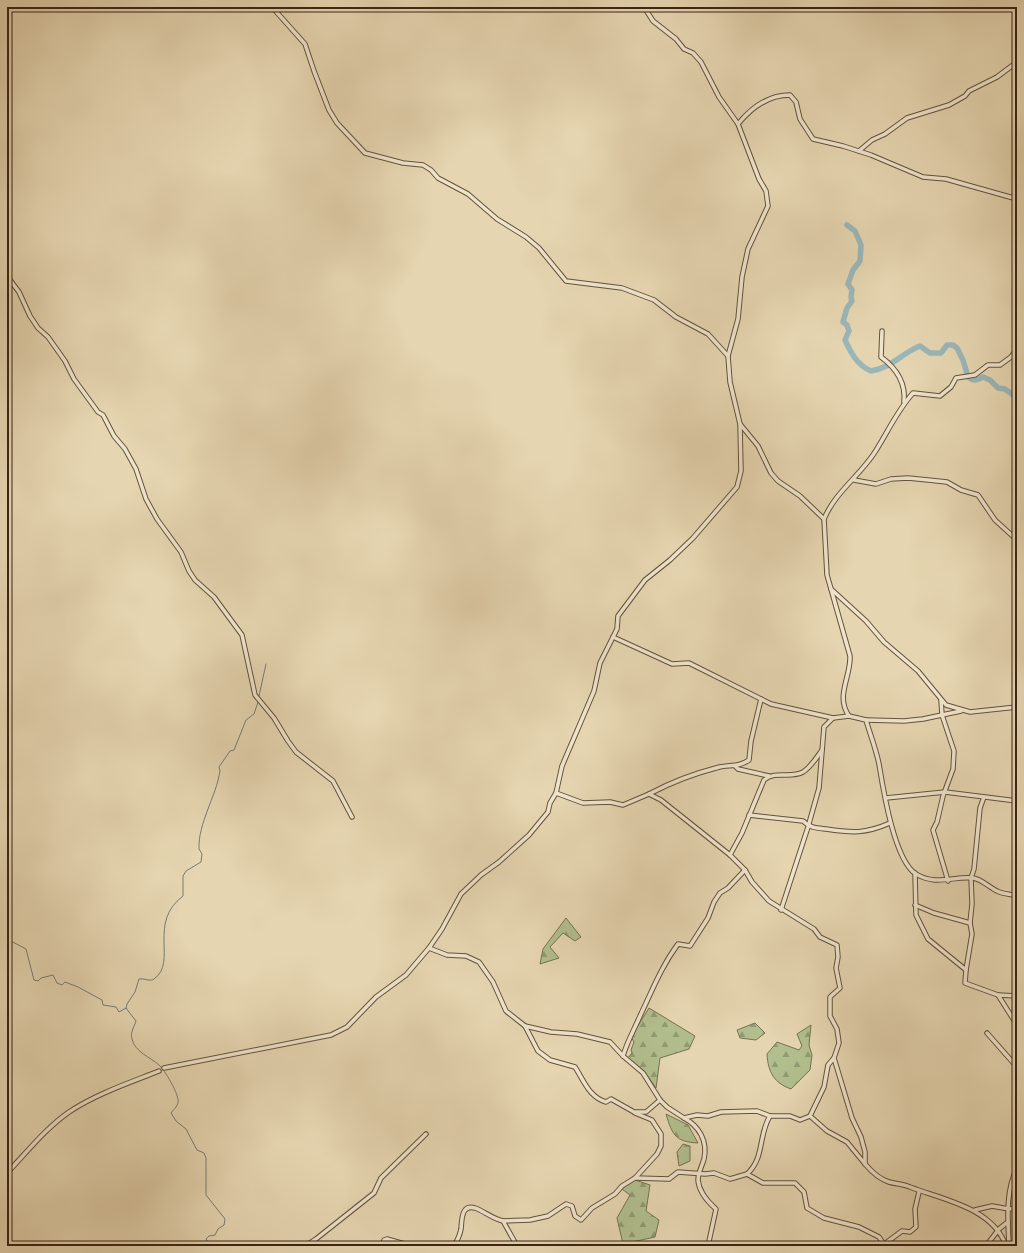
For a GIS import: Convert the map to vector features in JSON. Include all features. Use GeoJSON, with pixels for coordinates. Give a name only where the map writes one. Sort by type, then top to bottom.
{"type":"FeatureCollection","features":[{"type":"Feature","properties":{"kind":"street"},"geometry":{"type":"LineString","coordinates":[[272,7],[305,44],[329,110],[337,123],[365,153],[403,163],[423,165],[431,170],[438,178],[468,194],[497,219],[526,237],[539,248],[566,281],[622,288],[654,300],[676,317],[708,334],[728,356]]}},
{"type":"Feature","properties":{"kind":"street"},"geometry":{"type":"LineString","coordinates":[[164,1068],[331,1034],[347,1027],[376,997],[406,975],[429,948],[442,929],[461,894],[481,875],[499,862],[529,835],[548,812],[550,803],[556,793],[562,766],[594,691],[600,663],[617,629],[618,616],[645,580],[670,560],[693,538],[737,487],[741,471],[740,424],[730,382],[728,356],[738,319],[742,277],[748,249],[768,203],[766,190],[759,179],[738,124],[719,97],[701,62],[693,53],[684,48],[671,35],[653,21],[644,7]]}},
{"type":"Feature","properties":{"kind":"street"},"geometry":{"type":"LineString","coordinates":[[859,151],[872,140],[885,134],[907,118],[949,105],[965,96],[969,91],[997,77],[1017,62]]}},
{"type":"Feature","properties":{"kind":"street"},"geometry":{"type":"LineString","coordinates":[[738,124],[748,112],[770,98],[780,95],[790,95],[796,102],[800,119],[813,139],[859,151],[922,177],[946,179],[1017,198]]}},
{"type":"Feature","properties":{"kind":"street"},"geometry":{"type":"LineString","coordinates":[[7,276],[19,292],[30,316],[38,328],[48,337],[65,361],[74,379],[98,412],[103,415],[114,436],[125,449],[136,469],[146,499],[157,519],[181,552],[189,571],[195,580],[214,597],[242,635],[255,695],[274,718],[296,752],[333,781],[352,817]]}},
{"type":"Feature","properties":{"kind":"street"},"geometry":{"type":"LineString","coordinates":[[882,331],[881,357],[896,370],[903,384],[904,403]]}},
{"type":"Feature","properties":{"kind":"street"},"geometry":{"type":"LineString","coordinates":[[849,716],[845,710],[843,699],[850,656],[827,575],[824,519],[829,507],[841,491],[854,480],[873,454],[904,403],[914,393],[940,396],[951,387],[956,378],[975,375],[988,365],[1000,365],[1011,357],[1017,349]]}},
{"type":"Feature","properties":{"kind":"street"},"geometry":{"type":"LineString","coordinates":[[740,424],[758,446],[767,467],[778,481],[800,496],[824,519]]}},
{"type":"Feature","properties":{"kind":"street"},"geometry":{"type":"LineString","coordinates":[[854,480],[876,484],[891,479],[908,478],[947,482],[961,490],[978,495],[994,520],[1017,540]]}},
{"type":"Feature","properties":{"kind":"street"},"geometry":{"type":"LineString","coordinates":[[831,589],[866,621],[884,642],[918,671],[946,705],[962,710],[986,711],[1017,707]]}},
{"type":"Feature","properties":{"kind":"street"},"geometry":{"type":"LineString","coordinates":[[613,637],[672,664],[689,663],[771,704],[833,718],[849,716],[866,720],[904,721],[962,710]]}},
{"type":"Feature","properties":{"kind":"street"},"geometry":{"type":"LineString","coordinates":[[556,793],[583,803],[610,802],[623,805],[678,780],[718,767],[742,765],[749,760],[751,741],[761,699]]}},
{"type":"Feature","properties":{"kind":"street"},"geometry":{"type":"LineString","coordinates":[[941,700],[942,715],[954,751],[952,769],[937,822],[933,830],[948,881]]}},
{"type":"Feature","properties":{"kind":"street"},"geometry":{"type":"LineString","coordinates":[[781,910],[808,827],[818,788],[824,726],[833,718]]}},
{"type":"Feature","properties":{"kind":"street"},"geometry":{"type":"LineString","coordinates":[[866,720],[879,764],[890,823],[910,867],[915,873],[925,878],[948,881],[970,878],[978,879],[998,892],[1017,896]]}},
{"type":"Feature","properties":{"kind":"street"},"geometry":{"type":"LineString","coordinates":[[735,766],[769,776],[783,774],[793,775],[804,772],[822,749]]}},
{"type":"Feature","properties":{"kind":"street"},"geometry":{"type":"LineString","coordinates":[[730,855],[764,780],[769,776]]}},
{"type":"Feature","properties":{"kind":"street"},"geometry":{"type":"LineString","coordinates":[[886,798],[945,792],[1017,801]]}},
{"type":"Feature","properties":{"kind":"street"},"geometry":{"type":"LineString","coordinates":[[648,794],[660,800],[730,855],[745,870],[752,882],[769,901],[781,910],[814,929],[820,937],[837,945],[838,957],[836,968],[840,988],[830,996],[829,1004],[830,1016],[837,1029],[839,1043],[834,1058],[828,1065],[824,1087],[810,1116],[800,1120],[790,1116],[770,1116],[757,1111],[733,1111],[721,1112],[708,1116],[697,1115],[684,1118]]}},
{"type":"Feature","properties":{"kind":"street"},"geometry":{"type":"LineString","coordinates":[[984,797],[980,808],[974,869],[970,878],[972,904],[970,923],[972,934],[964,980],[966,983],[998,995],[1017,996]]}},
{"type":"Feature","properties":{"kind":"street"},"geometry":{"type":"LineString","coordinates":[[749,815],[803,821],[808,827],[839,832],[859,833],[873,830],[890,823]]}},
{"type":"Feature","properties":{"kind":"street"},"geometry":{"type":"LineString","coordinates":[[622,1056],[628,1039],[662,968],[671,953],[678,944],[690,946],[708,918],[714,902],[720,893],[728,888],[745,870]]}},
{"type":"Feature","properties":{"kind":"street"},"geometry":{"type":"LineString","coordinates":[[915,873],[916,915],[928,939],[966,970]]}},
{"type":"Feature","properties":{"kind":"street"},"geometry":{"type":"LineString","coordinates":[[915,905],[934,913],[970,923]]}},
{"type":"Feature","properties":{"kind":"street"},"geometry":{"type":"LineString","coordinates":[[429,948],[447,955],[466,956],[479,962],[493,982],[506,1011],[525,1026],[538,1051],[550,1060],[575,1067],[584,1084],[595,1097],[606,1102],[611,1099],[652,1120],[661,1134],[661,1146],[657,1154],[635,1178],[622,1186],[615,1194],[592,1208],[581,1220],[575,1216],[572,1206],[566,1204],[548,1216],[530,1220],[503,1221],[493,1218],[476,1208],[469,1207],[466,1208],[460,1218],[461,1230],[454,1246]]}},
{"type":"Feature","properties":{"kind":"street"},"geometry":{"type":"LineString","coordinates":[[998,995],[1017,1025]]}},
{"type":"Feature","properties":{"kind":"street"},"geometry":{"type":"LineString","coordinates":[[525,1026],[551,1032],[577,1034],[610,1042],[622,1056],[642,1073],[667,1108],[693,1123],[702,1135],[706,1147],[699,1174],[700,1188],[707,1201],[716,1210],[708,1246]]}},
{"type":"Feature","properties":{"kind":"street"},"geometry":{"type":"LineString","coordinates":[[986,1033],[1017,1067]]}},
{"type":"Feature","properties":{"kind":"street"},"geometry":{"type":"LineString","coordinates":[[834,1058],[852,1118],[861,1137],[865,1152],[865,1164]]}},
{"type":"Feature","properties":{"kind":"street"},"geometry":{"type":"LineString","coordinates":[[7,1173],[50,1128],[69,1112],[159,1071]]}},
{"type":"Feature","properties":{"kind":"street"},"geometry":{"type":"LineString","coordinates":[[634,1112],[646,1112],[660,1100]]}},
{"type":"Feature","properties":{"kind":"street"},"geometry":{"type":"LineString","coordinates":[[635,1178],[669,1179],[678,1172],[692,1172],[699,1174],[714,1173],[730,1179],[747,1174],[755,1167],[762,1145],[766,1122],[770,1116]]}},
{"type":"Feature","properties":{"kind":"street"},"geometry":{"type":"LineString","coordinates":[[810,1116],[827,1131],[847,1142],[874,1174],[888,1182],[910,1187],[919,1192],[975,1210],[999,1229],[1008,1246]]}},
{"type":"Feature","properties":{"kind":"street"},"geometry":{"type":"LineString","coordinates":[[305,1246],[374,1193],[381,1178],[426,1134]]}},
{"type":"Feature","properties":{"kind":"street"},"geometry":{"type":"LineString","coordinates":[[1008,1246],[1009,1194],[1012,1178],[1017,1168]]}},
{"type":"Feature","properties":{"kind":"street"},"geometry":{"type":"LineString","coordinates":[[747,1174],[763,1183],[795,1183],[804,1192],[807,1208],[816,1214],[859,1227],[879,1237],[884,1245]]}},
{"type":"Feature","properties":{"kind":"street"},"geometry":{"type":"LineString","coordinates":[[884,1245],[902,1231],[910,1232],[916,1227],[915,1209],[919,1192]]}},
{"type":"Feature","properties":{"kind":"street"},"geometry":{"type":"LineString","coordinates":[[975,1210],[992,1206],[1009,1209],[1017,1208]]}},
{"type":"Feature","properties":{"kind":"street"},"geometry":{"type":"LineString","coordinates":[[503,1221],[517,1246]]}},
{"type":"Feature","properties":{"kind":"street"},"geometry":{"type":"LineString","coordinates":[[986,1246],[999,1229],[1008,1222]]}},
{"type":"Feature","properties":{"kind":"street"},"geometry":{"type":"LineString","coordinates":[[382,1246],[384,1240],[387,1239],[408,1244],[421,1244],[425,1246]]}},
{"type":"Feature","properties":{"kind":"street"},"geometry":{"type":"LineString","coordinates":[[862,1246],[882,1243],[884,1245]]}},
{"type":"Feature","properties":{"kind":"green space"},"geometry":{"type":"Polygon","coordinates":[[[566,918],[581,937],[575,941],[563,933],[550,947],[559,958],[540,964],[543,949],[566,918]]]}},
{"type":"Feature","properties":{"kind":"green space"},"geometry":{"type":"Polygon","coordinates":[[[649,1008],[695,1036],[689,1049],[660,1058],[656,1088],[644,1071],[627,1059],[632,1053],[631,1050],[634,1042],[631,1037],[649,1008]]]}},
{"type":"Feature","properties":{"kind":"green space"},"geometry":{"type":"Polygon","coordinates":[[[755,1023],[765,1033],[756,1040],[740,1038],[737,1030],[755,1023]]]}},
{"type":"Feature","properties":{"kind":"green space"},"geometry":{"type":"Polygon","coordinates":[[[811,1025],[809,1045],[812,1055],[810,1070],[791,1089],[785,1087],[773,1076],[769,1066],[767,1054],[777,1042],[799,1050],[802,1046],[797,1034],[811,1025]]]}},
{"type":"Feature","properties":{"kind":"green space"},"geometry":{"type":"Polygon","coordinates":[[[666,1114],[688,1125],[698,1143],[685,1141],[676,1136],[670,1127],[666,1114]]]}},
{"type":"Feature","properties":{"kind":"green space"},"geometry":{"type":"Polygon","coordinates":[[[683,1144],[690,1146],[690,1161],[679,1166],[677,1152],[683,1144]]]}},
{"type":"Feature","properties":{"kind":"green space"},"geometry":{"type":"Polygon","coordinates":[[[635,1180],[650,1185],[646,1211],[659,1220],[655,1237],[623,1244],[617,1218],[630,1195],[622,1189],[626,1183],[635,1180]]]}},
{"type":"Feature","properties":{"kind":"waterway"},"geometry":{"type":"LineString","coordinates":[[847,225],[855,231],[861,245],[860,261],[853,270],[848,284],[852,290],[852,301],[847,308],[843,322],[847,325],[849,331],[845,340],[858,362],[871,371],[891,364],[908,352],[920,346],[930,353],[941,353],[947,345],[953,345],[957,348],[963,360],[968,377],[972,380],[983,377],[990,380],[998,388],[1005,389],[1017,398]]}},
{"type":"Feature","properties":{"kind":"waterway"},"geometry":{"type":"LineString","coordinates":[[259,696],[266,664]]}},
{"type":"Feature","properties":{"kind":"waterway"},"geometry":{"type":"LineString","coordinates":[[126,1008],[135,992],[139,979],[152,980],[161,972],[164,963],[164,930],[167,918],[172,907],[183,896],[183,876],[186,871],[201,862],[202,854],[199,849],[199,839],[218,781],[220,771],[219,767],[230,751],[234,750],[246,720],[254,714],[258,702]]}},
{"type":"Feature","properties":{"kind":"waterway"},"geometry":{"type":"LineString","coordinates":[[7,939],[26,949],[34,980],[38,981],[41,978],[53,975],[57,983],[62,985],[65,982],[78,987],[102,1000],[103,1005],[116,1007],[119,1012],[126,1008],[136,1021],[132,1030],[132,1039],[134,1044],[139,1051],[159,1065],[168,1077],[178,1099],[178,1103],[171,1113],[176,1121],[186,1129],[197,1150],[204,1153],[206,1158],[206,1195],[225,1219],[224,1225],[218,1229],[215,1235],[209,1236],[206,1239],[210,1246]]}}]}
